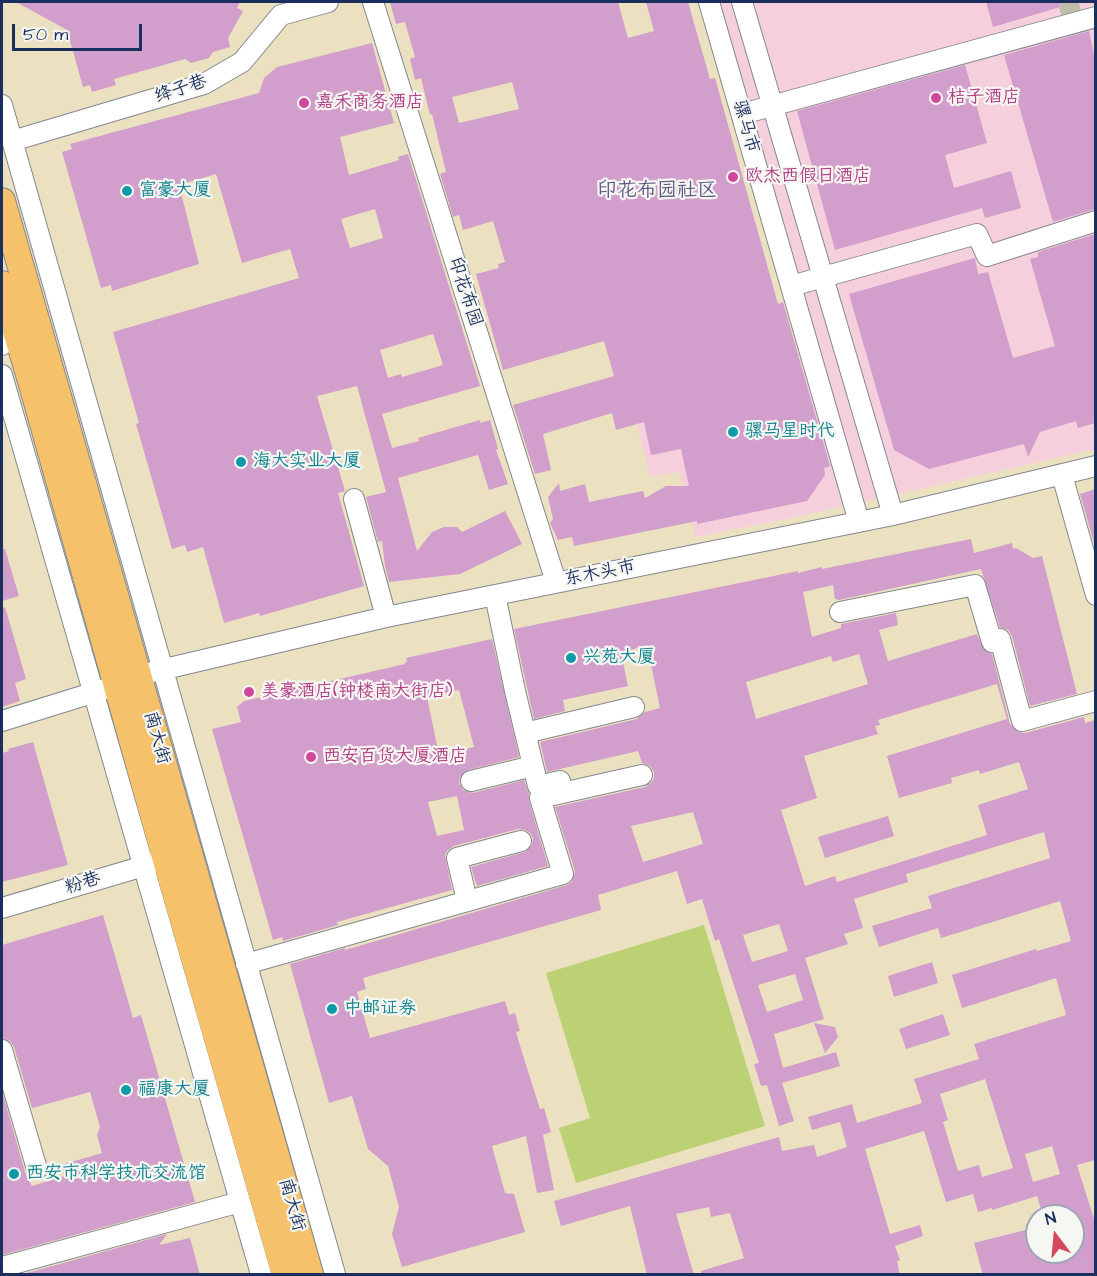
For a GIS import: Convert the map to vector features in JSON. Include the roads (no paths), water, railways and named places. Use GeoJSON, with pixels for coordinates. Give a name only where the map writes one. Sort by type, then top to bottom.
{"type":"FeatureCollection","features":[{"type":"Feature","properties":{"kind":"main road","name":"南大街"},"geometry":{"type":"LineString","coordinates":[[2,201],[310,1275]]}},
{"type":"Feature","properties":{"kind":"main road","name":"南大街"},"geometry":{"type":"LineString","coordinates":[[2,284],[9,339],[139,676],[154,863],[285,1275]]}},
{"type":"Feature","properties":{"kind":"street","name":"绛子巷"},"geometry":{"type":"LineString","coordinates":[[12,141],[204,84],[242,62],[281,15],[328,2]]}},
{"type":"Feature","properties":{"kind":"street","name":"印花布园"},"geometry":{"type":"LineString","coordinates":[[373,2],[556,582]]}},
{"type":"Feature","properties":{"kind":"street","name":"骡马市"},"geometry":{"type":"LineString","coordinates":[[709,2],[859,522]]}},
{"type":"Feature","properties":{"kind":"street","name":"骡马市"},"geometry":{"type":"LineString","coordinates":[[742,2],[893,515]]}},
{"type":"Feature","properties":{"kind":"street"},"geometry":{"type":"LineString","coordinates":[[742,114],[1095,17]]}},
{"type":"Feature","properties":{"kind":"street"},"geometry":{"type":"LineString","coordinates":[[2,105],[139,676],[246,964],[335,1275]]}},
{"type":"Feature","properties":{"kind":"street"},"geometry":{"type":"LineString","coordinates":[[791,286],[977,234],[987,256],[1095,221]]}},
{"type":"Feature","properties":{"kind":"street"},"geometry":{"type":"LineString","coordinates":[[2,375],[93,693],[154,863],[240,1202],[261,1275]]}},
{"type":"Feature","properties":{"kind":"street","name":"东木头市"},"geometry":{"type":"LineString","coordinates":[[2,721],[139,676],[386,617],[893,515],[1095,466]]}},
{"type":"Feature","properties":{"kind":"street"},"geometry":{"type":"LineString","coordinates":[[1062,475],[1095,595]]}},
{"type":"Feature","properties":{"kind":"street"},"geometry":{"type":"LineString","coordinates":[[354,499],[386,617]]}},
{"type":"Feature","properties":{"kind":"street"},"geometry":{"type":"LineString","coordinates":[[840,612],[975,585],[992,642],[1000,639],[1022,721],[1095,701]]}},
{"type":"Feature","properties":{"kind":"street"},"geometry":{"type":"LineString","coordinates":[[246,964],[563,874],[540,798],[639,769],[537,786],[495,595]]}},
{"type":"Feature","properties":{"kind":"street"},"geometry":{"type":"LineString","coordinates":[[525,733],[634,707]]}},
{"type":"Feature","properties":{"kind":"street"},"geometry":{"type":"LineString","coordinates":[[471,781],[533,766]]}},
{"type":"Feature","properties":{"kind":"street"},"geometry":{"type":"LineString","coordinates":[[467,901],[457,858],[521,841]]}},
{"type":"Feature","properties":{"kind":"street","name":"粉巷"},"geometry":{"type":"LineString","coordinates":[[2,908],[154,863]]}},
{"type":"Feature","properties":{"kind":"street"},"geometry":{"type":"LineString","coordinates":[[2,1050],[37,1169]]}},
{"type":"Feature","properties":{"kind":"street"},"geometry":{"type":"LineString","coordinates":[[2,1267],[240,1202]]}},
{"type":"Feature","properties":{"kind":"tunnel"},"geometry":{"type":"LineString","coordinates":[[1068,2],[1074,23]]}},
{"type":"Feature","properties":{"kind":"place","name":"桔子酒店"},"geometry":{"type":"Point","coordinates":[936,98]}},
{"type":"Feature","properties":{"kind":"place","name":"嘉禾商务酒店"},"geometry":{"type":"Point","coordinates":[304,103]}},
{"type":"Feature","properties":{"kind":"place","name":"欧杰西假日酒店"},"geometry":{"type":"Point","coordinates":[733,177]}},
{"type":"Feature","properties":{"kind":"place","name":"富豪大厦"},"geometry":{"type":"Point","coordinates":[127,191]}},
{"type":"Feature","properties":{"kind":"place","name":"骡马星时代"},"geometry":{"type":"Point","coordinates":[733,432]}},
{"type":"Feature","properties":{"kind":"place","name":"海大实业大厦"},"geometry":{"type":"Point","coordinates":[241,462]}},
{"type":"Feature","properties":{"kind":"place","name":"兴苑大厦"},"geometry":{"type":"Point","coordinates":[571,658]}},
{"type":"Feature","properties":{"kind":"place","name":"美豪酒店(钟楼南大街店)"},"geometry":{"type":"Point","coordinates":[249,692]}},
{"type":"Feature","properties":{"kind":"place","name":"西安百货大厦酒店"},"geometry":{"type":"Point","coordinates":[311,757]}},
{"type":"Feature","properties":{"kind":"place","name":"中邮证券"},"geometry":{"type":"Point","coordinates":[332,1009]}},
{"type":"Feature","properties":{"kind":"place","name":"福康大厦"},"geometry":{"type":"Point","coordinates":[126,1090]}},
{"type":"Feature","properties":{"kind":"place","name":"西安市科学技术交流馆"},"geometry":{"type":"Point","coordinates":[14,1174]}},
{"type":"Feature","properties":{"kind":"district","name":"印花布园社区"},"geometry":{"type":"Point","coordinates":[657,192]}}]}
